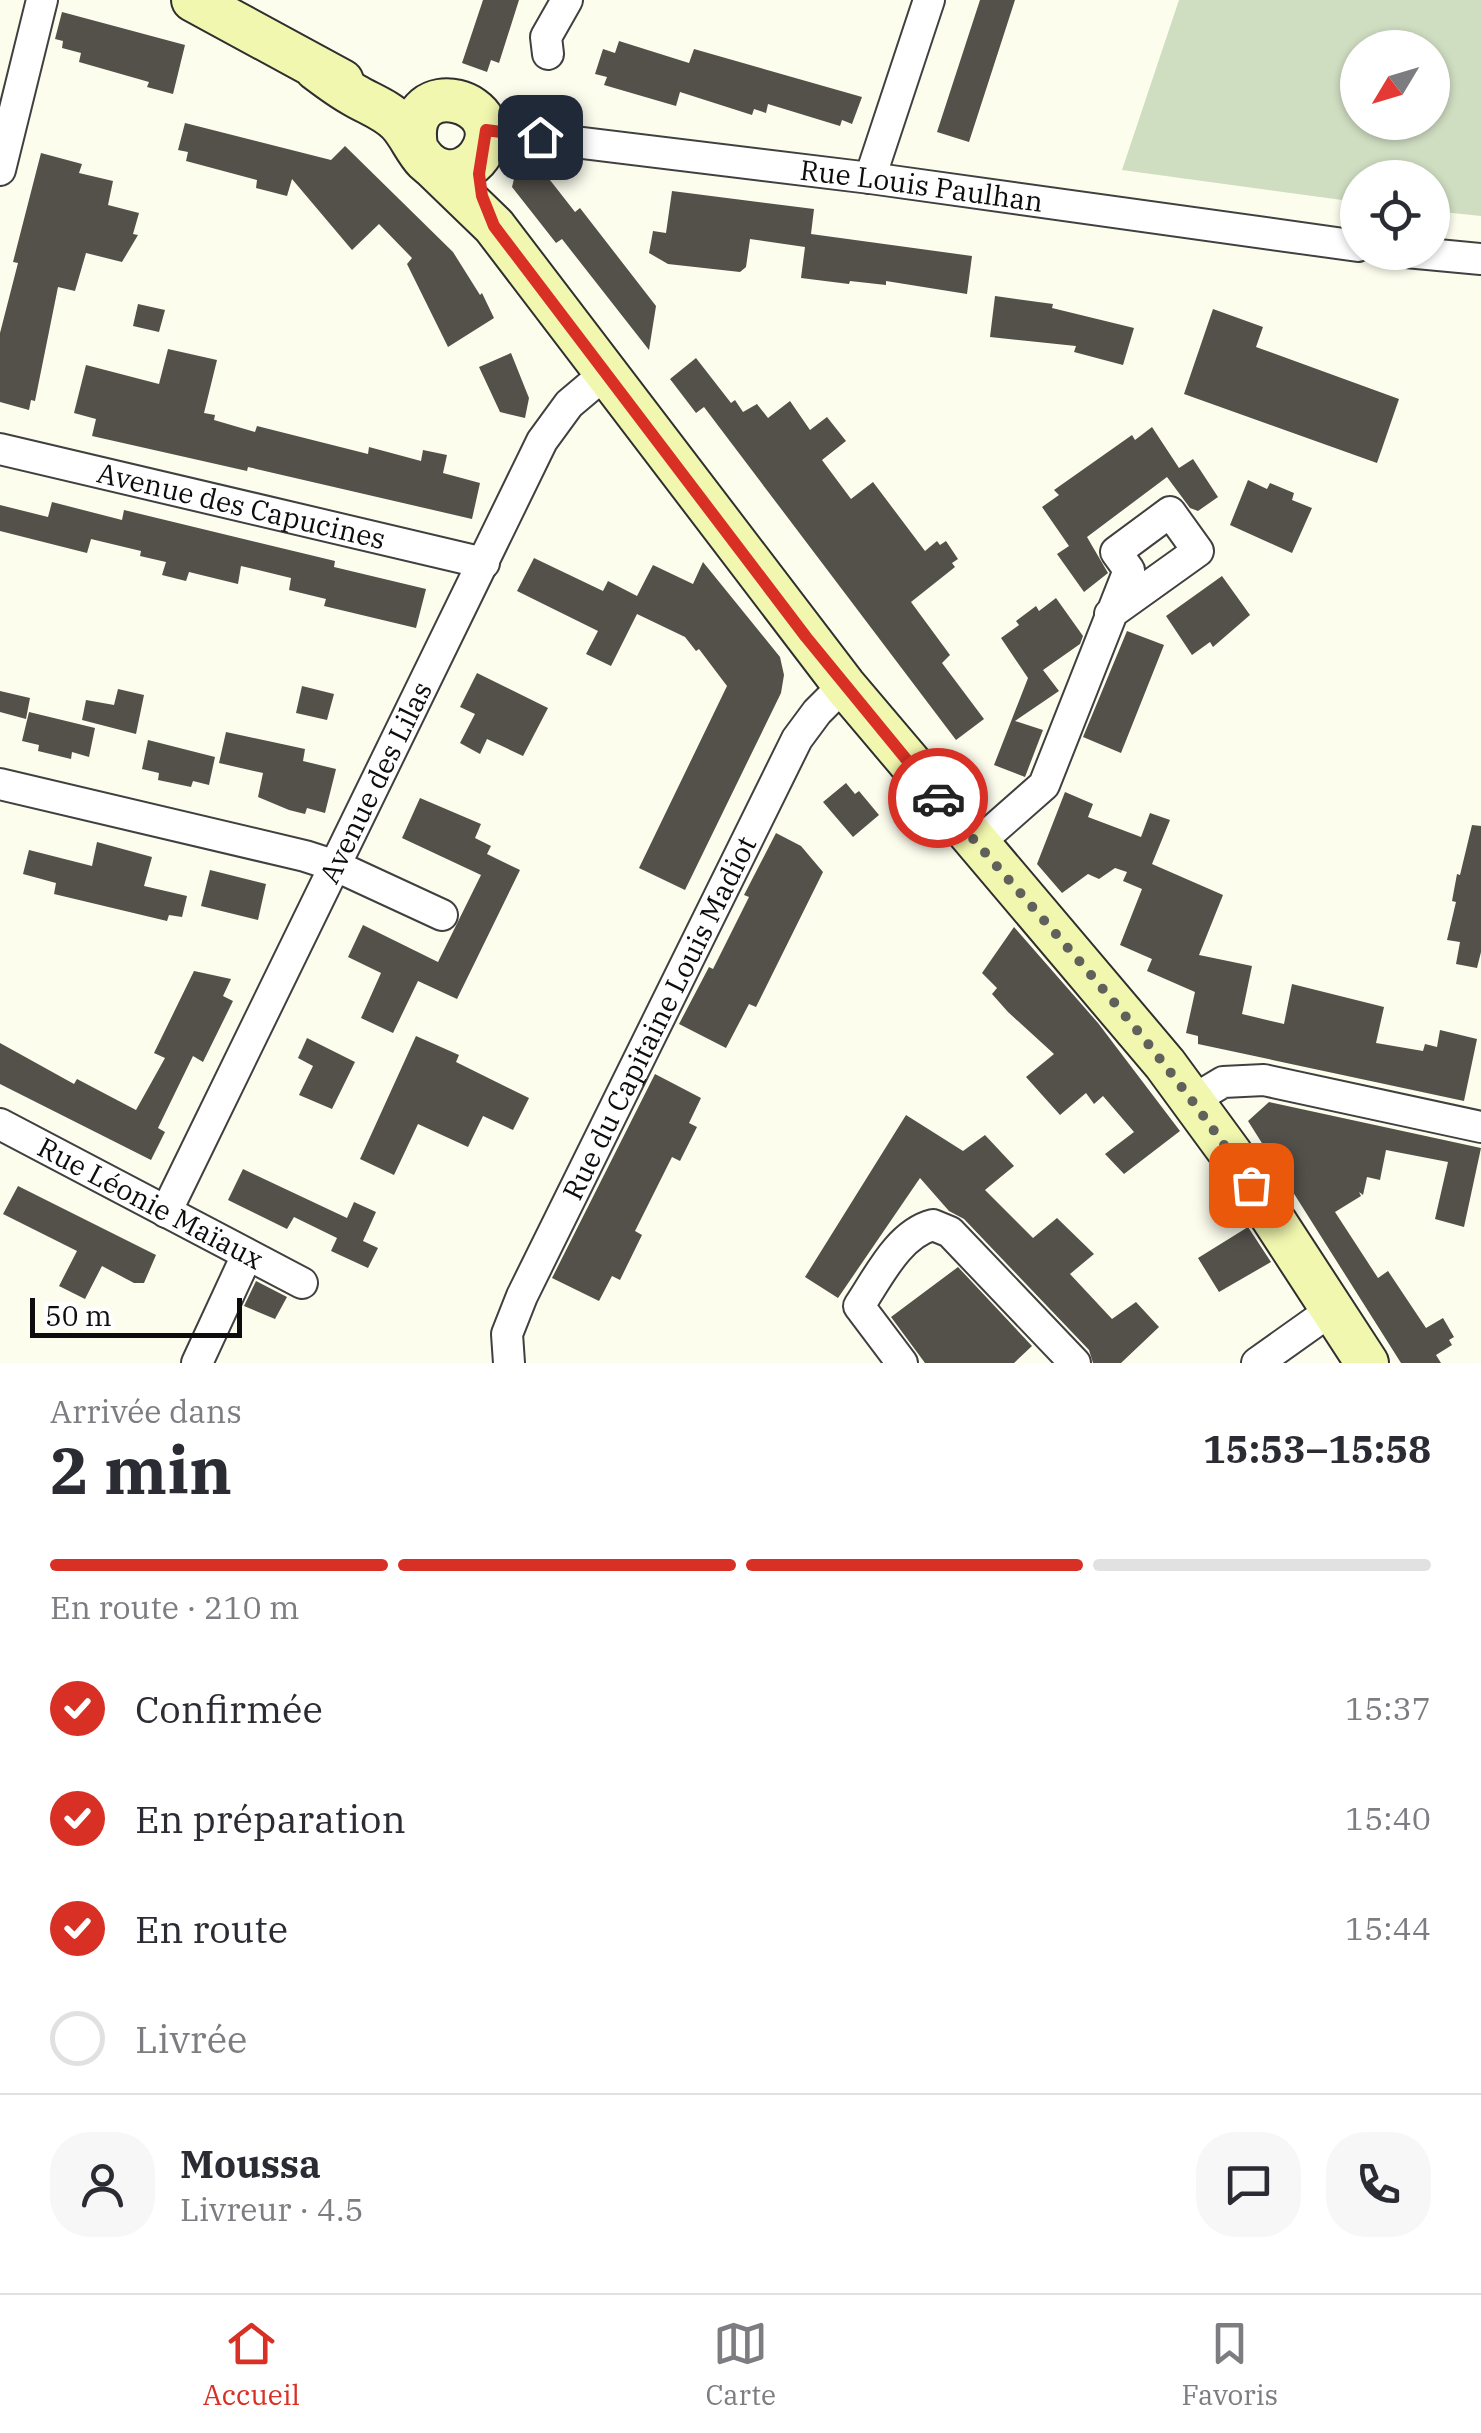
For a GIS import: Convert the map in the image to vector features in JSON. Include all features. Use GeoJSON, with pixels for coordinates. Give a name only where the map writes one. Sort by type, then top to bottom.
{"type":"FeatureCollection","features":[{"type":"Feature","properties":{"kind":"main road"},"geometry":{"type":"LineString","coordinates":[[193,0],[394,118],[425,157],[494,226],[844,685],[1112,998],[1193,1100],[1368,1363]]}},
{"type":"Feature","properties":{"kind":"main road"},"geometry":{"type":"LineString","coordinates":[[316,69],[373,92],[454,99],[470,106],[479,114],[482,196],[494,226]]}},
{"type":"Feature","properties":{"kind":"main road"},"geometry":{"type":"LineString","coordinates":[[442,100],[426,108],[414,128],[425,157],[458,170],[473,162],[483,142]]}},
{"type":"Feature","properties":{"kind":"street"},"geometry":{"type":"LineString","coordinates":[[0,170],[42,0]]}},
{"type":"Feature","properties":{"kind":"street"},"geometry":{"type":"LineString","coordinates":[[548,54],[546,37],[567,0]]}},
{"type":"Feature","properties":{"kind":"street"},"geometry":{"type":"LineString","coordinates":[[870,178],[929,0]]}},
{"type":"Feature","properties":{"kind":"street","name":"Rue Louis Paulhan"},"geometry":{"type":"LineString","coordinates":[[483,142],[870,178],[1340,243]]}},
{"type":"Feature","properties":{"kind":"street"},"geometry":{"type":"LineString","coordinates":[[1450,256],[1481,259]]}},
{"type":"Feature","properties":{"kind":"street","name":"Avenue des Lilas"},"geometry":{"type":"LineString","coordinates":[[166,1212],[548,430],[580,394],[608,372]]}},
{"type":"Feature","properties":{"kind":"street","name":"Avenue des Capucines"},"geometry":{"type":"LineString","coordinates":[[0,449],[484,563]]}},
{"type":"Feature","properties":{"kind":"street"},"geometry":{"type":"LineString","coordinates":[[977,844],[1044,784],[1110,614]]}},
{"type":"Feature","properties":{"kind":"street","name":"Rue du Capitaine Louis Madiot"},"geometry":{"type":"LineString","coordinates":[[508,1363],[507,1334],[522,1296],[797,739],[844,685]]}},
{"type":"Feature","properties":{"kind":"street"},"geometry":{"type":"LineString","coordinates":[[0,784],[336,866],[442,915]]}},
{"type":"Feature","properties":{"kind":"street"},"geometry":{"type":"LineString","coordinates":[[1193,1100],[1223,1082],[1264,1080],[1481,1125]]}},
{"type":"Feature","properties":{"kind":"street","name":"Rue Léonie Maïaux"},"geometry":{"type":"LineString","coordinates":[[0,1124],[302,1283]]}},
{"type":"Feature","properties":{"kind":"street"},"geometry":{"type":"LineString","coordinates":[[902,1363],[860,1306],[899,1248],[923,1228],[933,1225],[950,1232],[1075,1363]]}},
{"type":"Feature","properties":{"kind":"street"},"geometry":{"type":"LineString","coordinates":[[197,1363],[248,1255]]}},
{"type":"Feature","properties":{"kind":"street"},"geometry":{"type":"LineString","coordinates":[[1257,1363],[1333,1309]]}},
{"type":"Feature","properties":{"kind":"green space"},"geometry":{"type":"Polygon","coordinates":[[[1179,0],[1481,0],[1481,216],[1450,213],[1450,160],[1340,160],[1340,200],[1122,170],[1179,0]]]}},
{"type":"Feature","properties":{"kind":"building"},"geometry":{"type":"Polygon","coordinates":[[[483,0],[519,0],[499,63],[491,60],[487,72],[462,63],[483,0]]]}},
{"type":"Feature","properties":{"kind":"building"},"geometry":{"type":"Polygon","coordinates":[[[980,0],[1015,0],[969,142],[937,132],[980,0]]]}},
{"type":"Feature","properties":{"kind":"building"},"geometry":{"type":"Polygon","coordinates":[[[62,12],[185,45],[173,94],[147,87],[149,82],[79,62],[81,53],[62,48],[63,41],[55,39],[62,12]]]}},
{"type":"Feature","properties":{"kind":"building"},"geometry":{"type":"Polygon","coordinates":[[[619,41],[689,63],[694,49],[862,97],[852,124],[842,120],[840,126],[768,104],[766,113],[754,109],[752,115],[680,92],[676,106],[604,85],[607,77],[595,74],[603,49],[615,53],[619,41]]]}},
{"type":"Feature","properties":{"kind":"building"},"geometry":{"type":"Polygon","coordinates":[[[185,123],[331,160],[345,146],[453,252],[494,318],[448,347],[407,264],[412,258],[379,224],[352,250],[292,179],[287,196],[256,188],[257,180],[186,161],[188,152],[178,150],[185,123]]]}},
{"type":"Feature","properties":{"kind":"building"},"geometry":{"type":"Polygon","coordinates":[[[41,153],[82,164],[79,173],[113,181],[108,205],[139,213],[133,234],[138,235],[122,262],[86,253],[75,291],[58,287],[35,401],[31,400],[29,410],[0,402],[0,333],[18,263],[13,262],[41,153]]]}},
{"type":"Feature","properties":{"kind":"building"},"geometry":{"type":"Polygon","coordinates":[[[529,165],[539,166],[575,212],[580,208],[656,306],[649,350],[562,239],[556,243],[512,187],[514,179],[529,165]]]}},
{"type":"Feature","properties":{"kind":"building"},"geometry":{"type":"Polygon","coordinates":[[[672,191],[814,209],[811,234],[972,256],[967,294],[886,281],[886,285],[850,281],[849,284],[801,278],[805,247],[750,239],[746,267],[740,272],[668,264],[649,253],[653,231],[666,233],[672,191]]]}},
{"type":"Feature","properties":{"kind":"building"},"geometry":{"type":"Polygon","coordinates":[[[995,296],[1053,304],[1052,308],[1134,328],[1123,365],[1074,352],[1076,346],[990,337],[995,296]]]}},
{"type":"Feature","properties":{"kind":"building"},"geometry":{"type":"Polygon","coordinates":[[[138,304],[165,310],[159,332],[133,326],[138,304]]]}},
{"type":"Feature","properties":{"kind":"building"},"geometry":{"type":"Polygon","coordinates":[[[1213,309],[1263,327],[1256,347],[1399,399],[1377,463],[1184,394],[1213,309]]]}},
{"type":"Feature","properties":{"kind":"building"},"geometry":{"type":"Polygon","coordinates":[[[168,349],[217,360],[204,413],[215,415],[214,420],[255,432],[257,426],[368,454],[369,447],[421,461],[423,450],[447,455],[443,473],[480,483],[472,519],[248,467],[247,471],[92,436],[96,419],[74,413],[86,365],[159,384],[168,349]]]}},
{"type":"Feature","properties":{"kind":"building"},"geometry":{"type":"Polygon","coordinates":[[[511,353],[529,398],[525,418],[500,412],[479,367],[511,353]]]}},
{"type":"Feature","properties":{"kind":"building"},"geometry":{"type":"Polygon","coordinates":[[[696,358],[731,403],[735,400],[743,412],[757,404],[768,418],[790,401],[810,430],[827,417],[846,441],[822,460],[851,499],[873,482],[925,551],[937,541],[940,545],[946,541],[958,559],[952,563],[955,567],[911,602],[950,655],[942,663],[984,719],[956,740],[704,407],[696,413],[670,379],[696,358]]]}},
{"type":"Feature","properties":{"kind":"building"},"geometry":{"type":"Polygon","coordinates":[[[1152,427],[1179,468],[1193,459],[1218,497],[1198,511],[1190,508],[1167,477],[1087,537],[1108,573],[1084,592],[1057,554],[1069,546],[1042,507],[1059,495],[1054,490],[1132,435],[1135,440],[1152,427]]]}},
{"type":"Feature","properties":{"kind":"building"},"geometry":{"type":"Polygon","coordinates":[[[1248,480],[1267,489],[1270,483],[1294,493],[1292,500],[1312,508],[1292,553],[1230,525],[1248,480]]]}},
{"type":"Feature","properties":{"kind":"building"},"geometry":{"type":"Polygon","coordinates":[[[52,502],[122,520],[124,510],[335,561],[334,567],[426,589],[416,628],[324,606],[326,599],[289,590],[291,578],[241,566],[238,584],[189,572],[186,581],[162,575],[166,562],[140,556],[141,551],[91,539],[87,553],[0,531],[0,505],[48,517],[52,502]]]}},
{"type":"Feature","properties":{"kind":"building"},"geometry":{"type":"Polygon","coordinates":[[[534,558],[603,591],[608,581],[637,596],[653,565],[693,584],[703,562],[780,657],[784,675],[781,693],[685,890],[639,868],[727,686],[685,637],[637,614],[611,666],[586,654],[598,631],[517,591],[534,558]]]}},
{"type":"Feature","properties":{"kind":"building"},"geometry":{"type":"Polygon","coordinates":[[[1222,576],[1250,615],[1213,647],[1210,642],[1192,655],[1166,616],[1222,576]]]}},
{"type":"Feature","properties":{"kind":"building"},"geometry":{"type":"Polygon","coordinates":[[[1056,598],[1083,636],[1080,644],[1043,670],[1059,691],[1015,721],[1043,730],[1025,777],[994,765],[1028,678],[1001,638],[1036,606],[1039,611],[1056,598]]]}},
{"type":"Feature","properties":{"kind":"building"},"geometry":{"type":"Polygon","coordinates":[[[1127,631],[1164,645],[1121,753],[1083,737],[1127,631]]]}},
{"type":"Feature","properties":{"kind":"building"},"geometry":{"type":"Polygon","coordinates":[[[477,673],[548,708],[523,756],[487,739],[480,754],[460,743],[475,714],[460,707],[477,673]]]}},
{"type":"Feature","properties":{"kind":"building"},"geometry":{"type":"Polygon","coordinates":[[[302,686],[334,694],[327,720],[296,713],[302,686]]]}},
{"type":"Feature","properties":{"kind":"building"},"geometry":{"type":"Polygon","coordinates":[[[118,689],[144,695],[136,734],[82,720],[86,700],[114,705],[118,689]]]}},
{"type":"Feature","properties":{"kind":"building"},"geometry":{"type":"Polygon","coordinates":[[[0,691],[30,698],[26,719],[0,712],[0,691]]]}},
{"type":"Feature","properties":{"kind":"building"},"geometry":{"type":"Polygon","coordinates":[[[29,712],[95,728],[89,757],[72,752],[71,759],[38,751],[39,745],[22,741],[29,712]]]}},
{"type":"Feature","properties":{"kind":"building"},"geometry":{"type":"Polygon","coordinates":[[[226,732],[305,749],[303,761],[336,769],[325,813],[307,808],[305,814],[258,797],[263,773],[219,763],[226,732]]]}},
{"type":"Feature","properties":{"kind":"building"},"geometry":{"type":"Polygon","coordinates":[[[148,740],[215,757],[209,785],[193,781],[191,787],[158,780],[159,773],[142,769],[148,740]]]}},
{"type":"Feature","properties":{"kind":"building"},"geometry":{"type":"Polygon","coordinates":[[[846,783],[855,794],[859,791],[879,815],[853,837],[823,802],[846,783]]]}},
{"type":"Feature","properties":{"kind":"building"},"geometry":{"type":"Polygon","coordinates":[[[1065,792],[1093,804],[1088,817],[1141,837],[1150,813],[1170,820],[1152,864],[1223,895],[1199,955],[1252,966],[1242,1014],[1284,1024],[1292,984],[1384,1007],[1376,1043],[1423,1051],[1425,1044],[1437,1047],[1440,1030],[1477,1039],[1464,1101],[1198,1044],[1198,1036],[1186,1033],[1195,992],[1147,971],[1152,959],[1120,945],[1142,889],[1123,881],[1127,872],[1115,868],[1099,879],[1088,874],[1062,893],[1037,864],[1065,792]]]}},
{"type":"Feature","properties":{"kind":"building"},"geometry":{"type":"Polygon","coordinates":[[[420,798],[481,824],[475,838],[491,846],[487,854],[520,870],[457,999],[418,981],[393,1033],[361,1018],[381,973],[348,957],[363,925],[438,962],[481,875],[402,838],[420,798]]]}},
{"type":"Feature","properties":{"kind":"building"},"geometry":{"type":"Polygon","coordinates":[[[1472,825],[1481,826],[1481,952],[1477,968],[1456,964],[1460,942],[1447,940],[1456,902],[1452,901],[1457,874],[1460,875],[1472,825]]]}},
{"type":"Feature","properties":{"kind":"building"},"geometry":{"type":"Polygon","coordinates":[[[776,833],[801,846],[823,872],[756,1007],[749,1004],[726,1048],[679,1024],[709,967],[713,969],[776,833]]]}},
{"type":"Feature","properties":{"kind":"building"},"geometry":{"type":"Polygon","coordinates":[[[97,842],[152,857],[144,886],[187,896],[182,917],[169,915],[167,921],[54,894],[56,883],[23,874],[29,850],[92,866],[97,842]]]}},
{"type":"Feature","properties":{"kind":"building"},"geometry":{"type":"Polygon","coordinates":[[[210,870],[266,884],[258,920],[201,906],[210,870]]]}},
{"type":"Feature","properties":{"kind":"building"},"geometry":{"type":"Polygon","coordinates":[[[1014,927],[1098,1023],[1180,1131],[1124,1174],[1105,1154],[1134,1132],[1103,1096],[1094,1104],[1086,1093],[1060,1115],[1026,1077],[1054,1054],[992,994],[997,988],[982,973],[1014,927]]]}},
{"type":"Feature","properties":{"kind":"building"},"geometry":{"type":"Polygon","coordinates":[[[194,971],[231,979],[223,996],[233,1001],[203,1062],[193,1056],[158,1128],[165,1132],[151,1160],[0,1084],[0,1043],[74,1084],[77,1079],[136,1110],[165,1058],[154,1053],[194,971]]]}},
{"type":"Feature","properties":{"kind":"building"},"geometry":{"type":"Polygon","coordinates":[[[416,1036],[459,1055],[456,1062],[529,1098],[513,1130],[483,1116],[468,1147],[418,1124],[394,1175],[360,1159],[416,1036]]]}},
{"type":"Feature","properties":{"kind":"building"},"geometry":{"type":"Polygon","coordinates":[[[307,1038],[355,1062],[332,1109],[299,1095],[313,1066],[298,1058],[307,1038]]]}},
{"type":"Feature","properties":{"kind":"building"},"geometry":{"type":"Polygon","coordinates":[[[655,1074],[701,1098],[689,1123],[697,1127],[680,1161],[672,1157],[635,1231],[642,1235],[620,1280],[612,1276],[599,1301],[552,1278],[655,1074]]]}},
{"type":"Feature","properties":{"kind":"building"},"geometry":{"type":"Polygon","coordinates":[[[1269,1102],[1481,1148],[1464,1227],[1435,1219],[1448,1162],[1386,1150],[1380,1180],[1367,1177],[1363,1195],[1359,1192],[1361,1196],[1335,1212],[1378,1278],[1388,1271],[1426,1328],[1443,1318],[1454,1337],[1449,1340],[1452,1345],[1436,1355],[1441,1363],[1401,1363],[1248,1121],[1269,1102]]]}},
{"type":"Feature","properties":{"kind":"building"},"geometry":{"type":"Polygon","coordinates":[[[906,1115],[963,1151],[985,1135],[1014,1166],[985,1190],[1033,1238],[1057,1218],[1094,1254],[1070,1274],[1112,1319],[1136,1302],[1159,1327],[1121,1363],[1093,1363],[1089,1350],[920,1178],[838,1298],[805,1277],[906,1115]]]}},
{"type":"Feature","properties":{"kind":"building"},"geometry":{"type":"Polygon","coordinates":[[[243,1169],[347,1218],[354,1202],[376,1212],[363,1241],[378,1248],[368,1268],[331,1251],[337,1238],[294,1217],[287,1229],[228,1200],[243,1169]]]}},
{"type":"Feature","properties":{"kind":"building"},"geometry":{"type":"Polygon","coordinates":[[[18,1186],[156,1255],[144,1283],[134,1283],[102,1266],[85,1299],[59,1286],[77,1251],[3,1214],[18,1186]]]}},
{"type":"Feature","properties":{"kind":"building"},"geometry":{"type":"Polygon","coordinates":[[[1248,1227],[1271,1262],[1219,1292],[1198,1258],[1248,1227]]]}},
{"type":"Feature","properties":{"kind":"building"},"geometry":{"type":"Polygon","coordinates":[[[958,1267],[1032,1346],[1014,1363],[925,1363],[891,1317],[958,1267]]]}},
{"type":"Feature","properties":{"kind":"building"},"geometry":{"type":"Polygon","coordinates":[[[256,1281],[287,1297],[275,1319],[244,1306],[256,1281]]]}},
{"type":"Feature","properties":{"kind":"way so far"},"geometry":{"type":"LineString","coordinates":[[938,798],[1112,998],[1193,1100],[1251,1185]]}},
{"type":"Feature","properties":{"kind":"route"},"geometry":{"type":"LineString","coordinates":[[540,137],[486,130],[479,174],[482,196],[494,226],[806,637],[938,798]]}}]}
